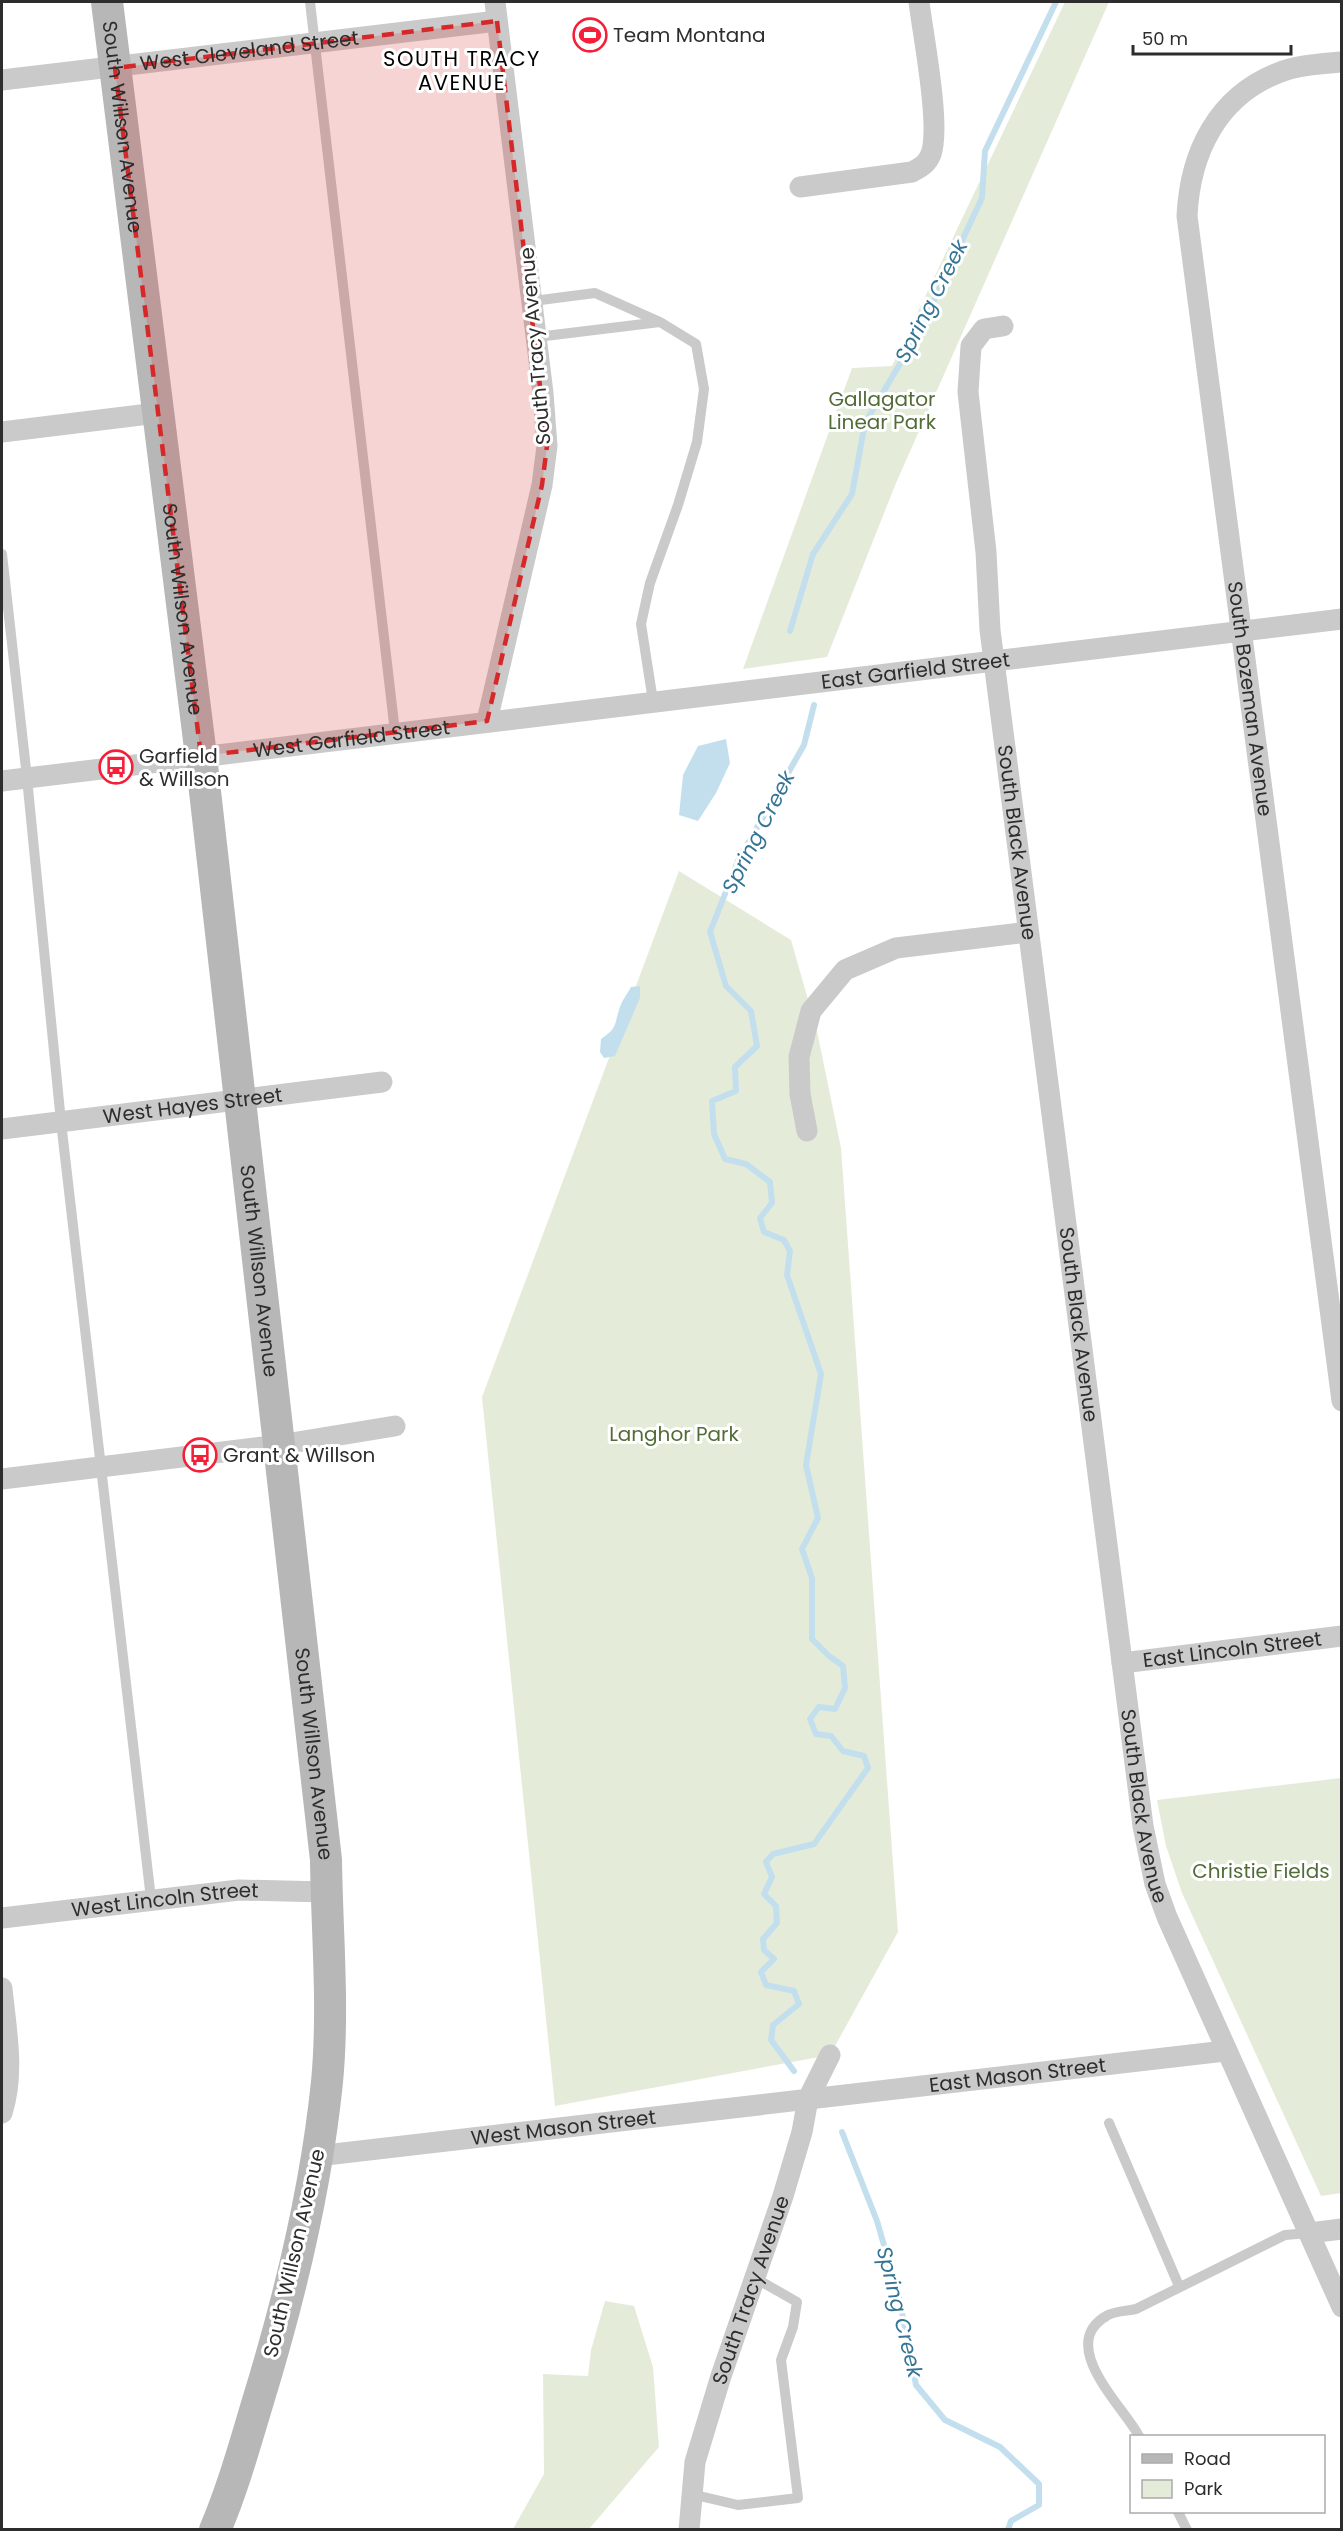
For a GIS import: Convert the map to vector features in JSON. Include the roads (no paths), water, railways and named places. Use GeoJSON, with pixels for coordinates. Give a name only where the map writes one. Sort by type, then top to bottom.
{"type":"FeatureCollection","features":[{"type":"Feature","properties":{"kind":"main road","name":"South Willson Avenue"},"geometry":{"type":"LineString","coordinates":[[107,2],[242,1100],[326,1860],[330,2006],[327,2080],[310,2199],[273,2350],[229,2497],[215,2529]]}},
{"type":"Feature","properties":{"kind":"street"},"geometry":{"type":"LineString","coordinates":[[800,187],[912,172],[925,165],[931,152],[934,125],[919,2]]}},
{"type":"Feature","properties":{"kind":"street","name":"West Cleveland Street"},"geometry":{"type":"LineString","coordinates":[[2,80],[315,43],[496,11]]}},
{"type":"Feature","properties":{"kind":"street","name":"South Tracy Avenue"},"geometry":{"type":"LineString","coordinates":[[487,721],[542,485],[547,446],[533,301],[496,11]]}},
{"type":"Feature","properties":{"kind":"street","name":"South Bozeman Avenue"},"geometry":{"type":"LineString","coordinates":[[1341,62],[1280,72],[1254,84],[1235,98],[1208,131],[1193,170],[1188,192],[1187,216],[1341,1401]]}},
{"type":"Feature","properties":{"kind":"street","name":"South Black Avenue"},"geometry":{"type":"LineString","coordinates":[[1003,326],[984,329],[971,346],[968,392],[986,552],[994,659],[1143,1826],[1155,1884],[1226,2051],[1341,2307]]}},
{"type":"Feature","properties":{"kind":"street"},"geometry":{"type":"LineString","coordinates":[[2,432],[157,413]]}},
{"type":"Feature","properties":{"kind":"street","name":"East Garfield Street"},"geometry":{"type":"LineString","coordinates":[[487,721],[1341,619]]}},
{"type":"Feature","properties":{"kind":"street","name":"West Garfield Street"},"geometry":{"type":"LineString","coordinates":[[2,781],[487,721]]}},
{"type":"Feature","properties":{"kind":"street"},"geometry":{"type":"LineString","coordinates":[[807,1131],[800,1094],[799,1057],[811,1011],[845,970],[896,948],[1028,932]]}},
{"type":"Feature","properties":{"kind":"street","name":"West Hayes Street"},"geometry":{"type":"LineString","coordinates":[[2,1129],[382,1082]]}},
{"type":"Feature","properties":{"kind":"street"},"geometry":{"type":"LineString","coordinates":[[2,1479],[279,1445],[396,1426]]}},
{"type":"Feature","properties":{"kind":"street","name":"East Lincoln Street"},"geometry":{"type":"LineString","coordinates":[[1122,1663],[1341,1636]]}},
{"type":"Feature","properties":{"kind":"street","name":"West Lincoln Street"},"geometry":{"type":"LineString","coordinates":[[2,1918],[239,1890],[326,1892]]}},
{"type":"Feature","properties":{"kind":"street"},"geometry":{"type":"LineString","coordinates":[[2,1988],[10,2059],[8,2091],[2,2113]]}},
{"type":"Feature","properties":{"kind":"street","name":"East Mason Street"},"geometry":{"type":"LineString","coordinates":[[808,2099],[1226,2051]]}},
{"type":"Feature","properties":{"kind":"street","name":"South Tracy Avenue"},"geometry":{"type":"LineString","coordinates":[[689,2529],[695,2462],[802,2132],[808,2099],[830,2055]]}},
{"type":"Feature","properties":{"kind":"street","name":"West Mason Street"},"geometry":{"type":"LineString","coordinates":[[317,2156],[808,2099]]}},
{"type":"Feature","properties":{"kind":"street"},"geometry":{"type":"LineString","coordinates":[[1309,2233],[1341,2229]]}},
{"type":"Feature","properties":{"kind":"lane"},"geometry":{"type":"LineString","coordinates":[[310,2],[395,732]]}},
{"type":"Feature","properties":{"kind":"lane"},"geometry":{"type":"LineString","coordinates":[[533,301],[595,293],[660,322],[696,344],[704,388],[697,442],[651,583],[641,624],[653,701]]}},
{"type":"Feature","properties":{"kind":"lane"},"geometry":{"type":"LineString","coordinates":[[537,337],[660,322]]}},
{"type":"Feature","properties":{"kind":"lane"},"geometry":{"type":"LineString","coordinates":[[2,554],[62,1122],[151,1899]]}},
{"type":"Feature","properties":{"kind":"lane"},"geometry":{"type":"LineString","coordinates":[[1109,2122],[1179,2286]]}},
{"type":"Feature","properties":{"kind":"lane"},"geometry":{"type":"LineString","coordinates":[[1138,2435],[1091,2366],[1088,2347],[1094,2327],[1109,2315],[1136,2309],[1285,2235],[1309,2233]]}},
{"type":"Feature","properties":{"kind":"lane"},"geometry":{"type":"LineString","coordinates":[[691,2494],[738,2505],[798,2498],[781,2360],[793,2327],[797,2302],[755,2278]]}},
{"type":"Feature","properties":{"kind":"lane"},"geometry":{"type":"LineString","coordinates":[[1179,2513],[1187,2529]]}},
{"type":"Feature","properties":{"kind":"water"},"geometry":{"type":"Polygon","coordinates":[[[726,739],[730,763],[716,793],[698,821],[679,815],[683,775],[698,746],[726,739]]]}},
{"type":"Feature","properties":{"kind":"water"},"geometry":{"type":"Polygon","coordinates":[[[640,986],[640,998],[615,1056],[604,1058],[600,1052],[601,1039],[614,1026],[621,1004],[631,987],[640,986]]]}},
{"type":"Feature","properties":{"kind":"waterway","name":"Spring Creek"},"geometry":{"type":"LineString","coordinates":[[790,631],[813,554],[852,494],[865,423],[921,328],[982,198],[985,151],[1056,2]]}},
{"type":"Feature","properties":{"kind":"waterway","name":"Spring Creek"},"geometry":{"type":"LineString","coordinates":[[794,2071],[771,2040],[773,2025],[799,2004],[794,1991],[766,1985],[761,1972],[774,1959],[764,1950],[763,1939],[777,1923],[776,1906],[764,1894],[772,1877],[766,1862],[773,1854],[814,1844],[868,1768],[864,1756],[843,1751],[831,1736],[816,1734],[810,1719],[819,1707],[835,1709],[845,1688],[843,1666],[812,1639],[812,1578],[802,1549],[818,1518],[806,1465],[821,1374],[787,1275],[790,1251],[784,1240],[764,1232],[760,1218],[772,1203],[770,1182],[746,1164],[725,1159],[714,1134],[712,1101],[736,1091],[735,1067],[757,1046],[751,1011],[726,986],[710,932],[738,861],[804,745],[814,705]]}},
{"type":"Feature","properties":{"kind":"waterway","name":"Spring Creek"},"geometry":{"type":"LineString","coordinates":[[842,2132],[877,2221],[899,2297],[916,2385],[945,2420],[1000,2447],[1039,2484],[1039,2505],[1011,2521],[1008,2530]]}},
{"type":"Feature","properties":{"kind":"place","name":"Team Montana"},"geometry":{"type":"Point","coordinates":[590,35]}},
{"type":"Feature","properties":{"kind":"place","name":"Garfield & Willson"},"geometry":{"type":"Point","coordinates":[116,767]}},
{"type":"Feature","properties":{"kind":"place","name":"Grant & Willson"},"geometry":{"type":"Point","coordinates":[200,1455]}},
{"type":"Feature","properties":{"kind":"district","name":"SOUTH TRACY AVENUE"},"geometry":{"type":"Point","coordinates":[462,70]}},
{"type":"Feature","properties":{"kind":"park label","name":"Gallagator Linear Park"},"geometry":{"type":"Point","coordinates":[882,410]}},
{"type":"Feature","properties":{"kind":"park label","name":"Langhor Park"},"geometry":{"type":"Point","coordinates":[674,1434]}},
{"type":"Feature","properties":{"kind":"park label","name":"Christie Fields"},"geometry":{"type":"Point","coordinates":[1261,1871]}}]}
